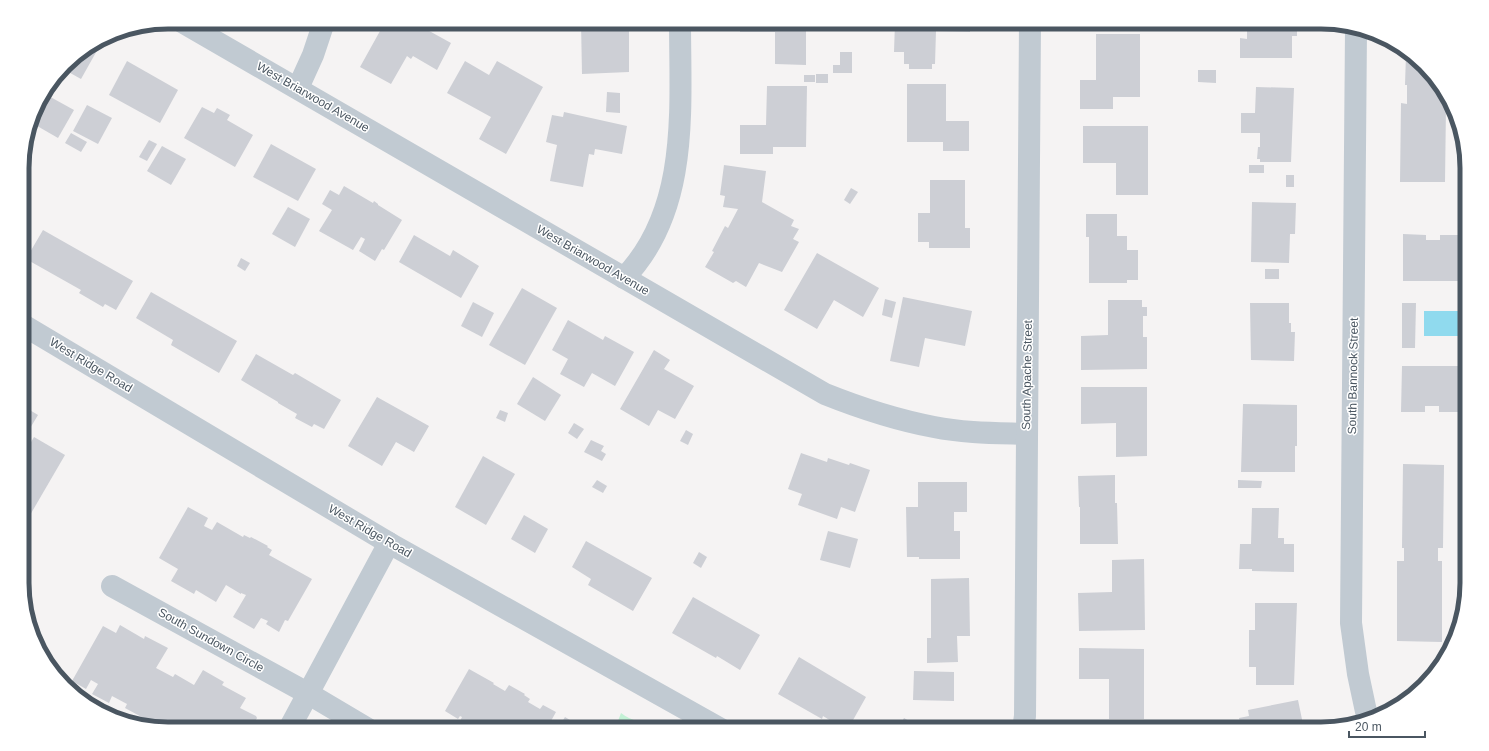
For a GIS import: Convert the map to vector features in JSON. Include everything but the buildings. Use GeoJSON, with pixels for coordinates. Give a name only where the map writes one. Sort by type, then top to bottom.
{"type":"FeatureCollection","features":[{"type":"Feature","properties":{"kind":"street","name":"West Briarwood Avenue"},"geometry":{"type":"LineString","coordinates":[[194,29],[825,394],[855,406],[935,427],[976,432],[1026,434]]}},
{"type":"Feature","properties":{"kind":"street"},"geometry":{"type":"LineString","coordinates":[[298,88],[313,55],[322,29]]}},
{"type":"Feature","properties":{"kind":"street"},"geometry":{"type":"LineString","coordinates":[[624,278],[636,266],[657,232],[664,215],[674,181],[681,106],[680,29]]}},
{"type":"Feature","properties":{"kind":"street","name":"South Apache Street"},"geometry":{"type":"LineString","coordinates":[[1024,722],[1030,29]]}},
{"type":"Feature","properties":{"kind":"street","name":"South Bannock Street"},"geometry":{"type":"LineString","coordinates":[[1356,34],[1351,623],[1358,674],[1367,715]]}},
{"type":"Feature","properties":{"kind":"street","name":"West Ridge Road"},"geometry":{"type":"LineString","coordinates":[[29,329],[389,543],[709,722]]}},
{"type":"Feature","properties":{"kind":"street"},"geometry":{"type":"LineString","coordinates":[[293,722],[389,543]]}},
{"type":"Feature","properties":{"kind":"street","name":"South Sundown Circle"},"geometry":{"type":"LineString","coordinates":[[112,586],[309,694],[356,722]]}},
{"type":"Feature","properties":{"kind":"green space"},"geometry":{"type":"Polygon","coordinates":[[[621,713],[639,722],[618,722],[621,713]]]}},
{"type":"Feature","properties":{"kind":"water"},"geometry":{"type":"Polygon","coordinates":[[[1424,311],[1460,311],[1460,336],[1424,336],[1424,311]]]}}]}
